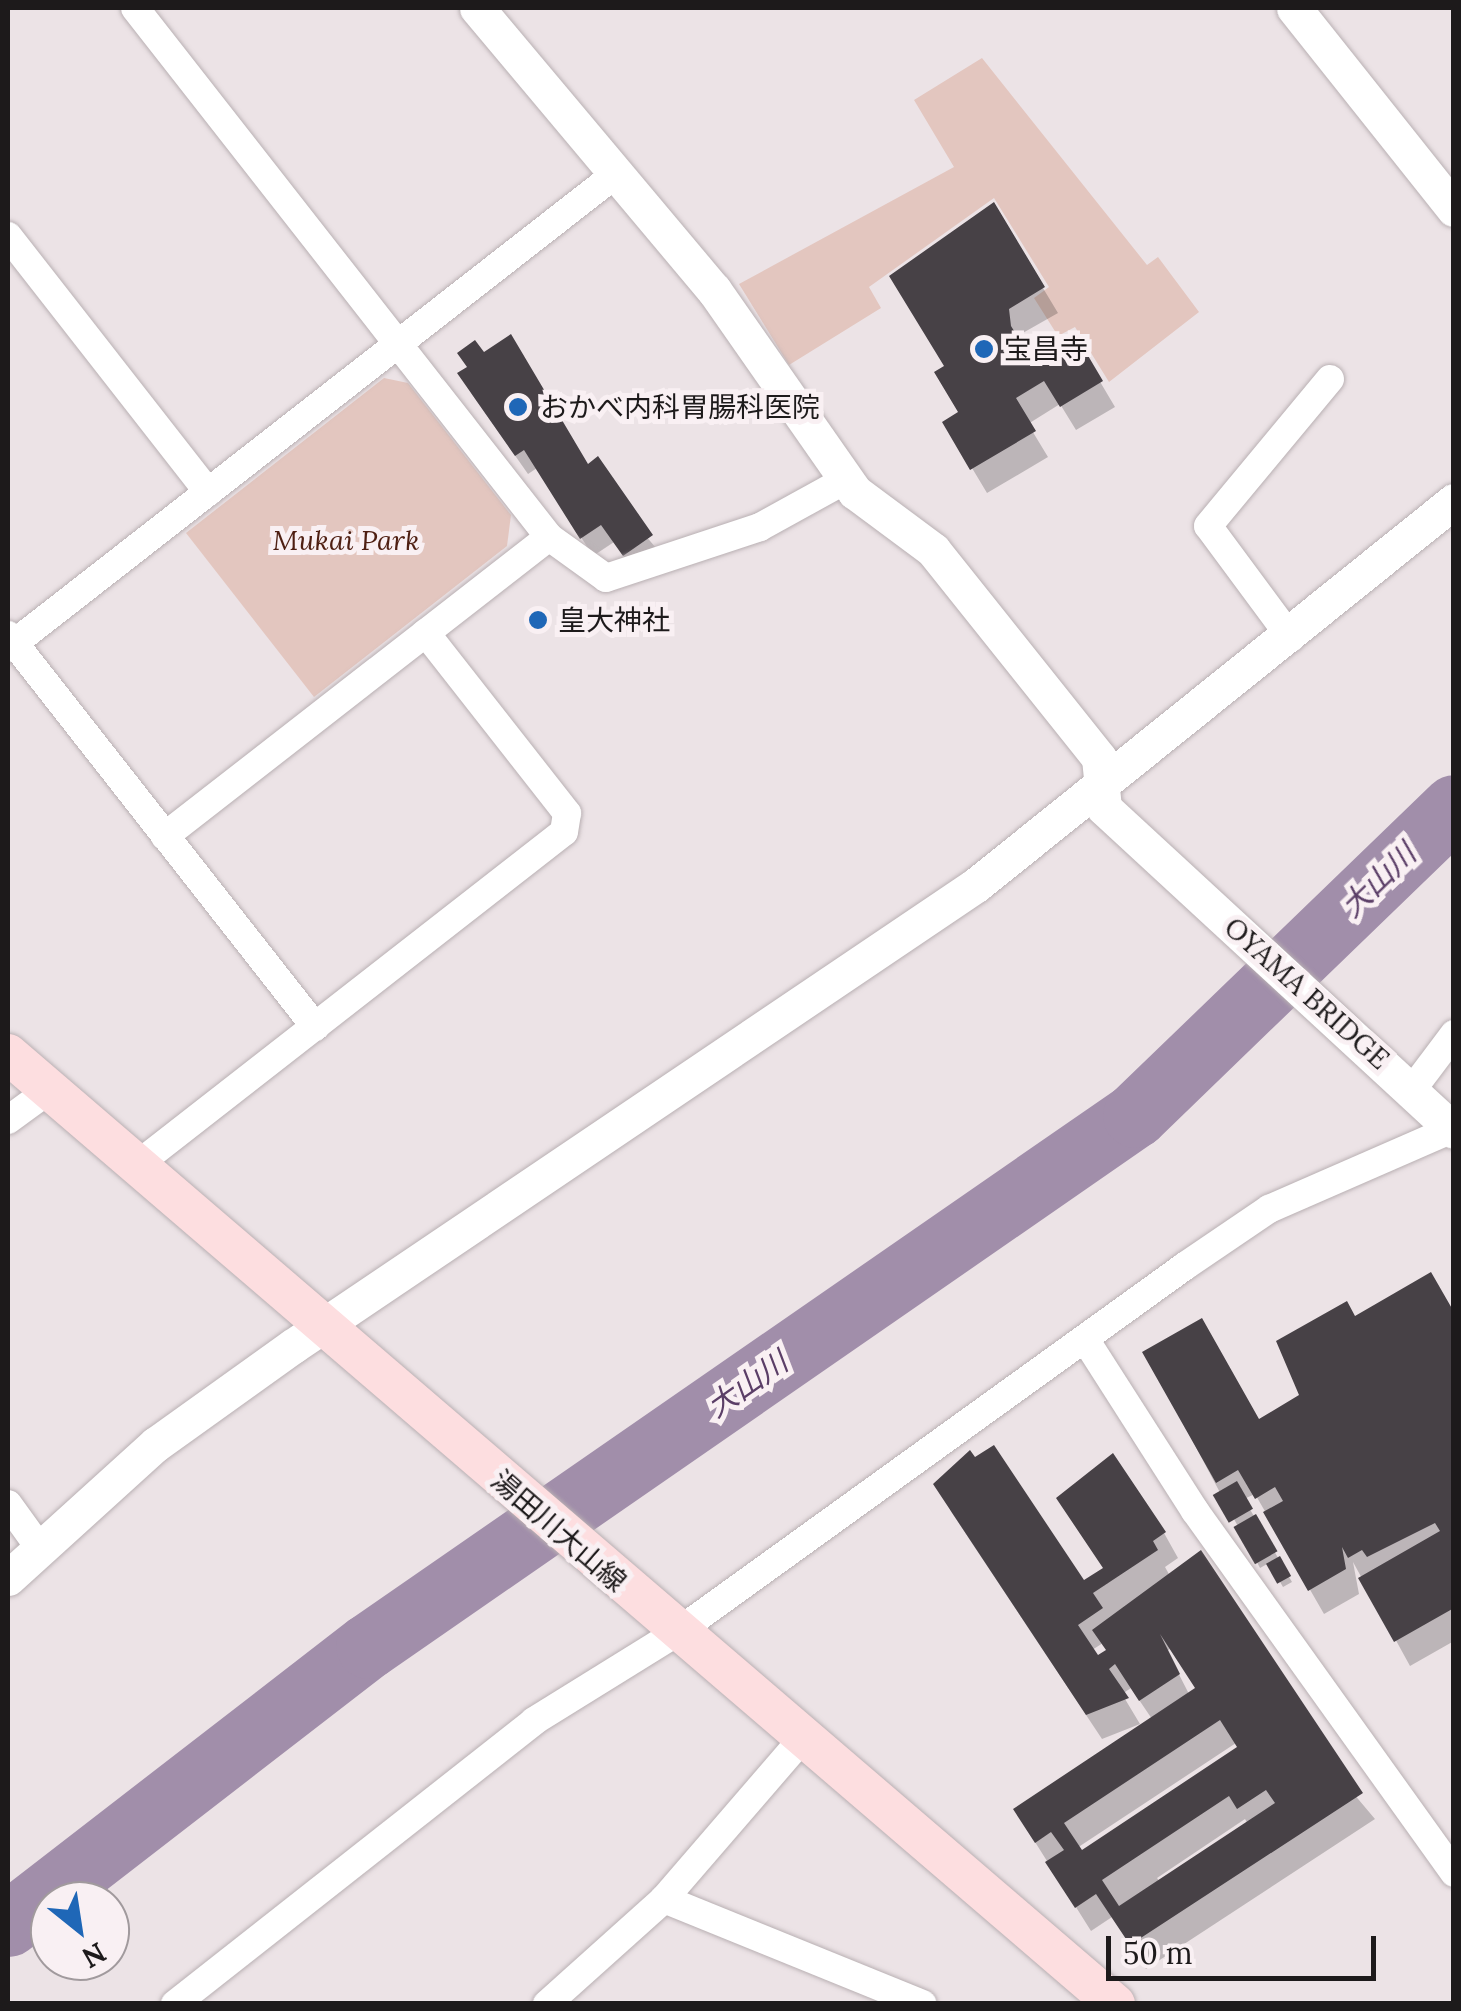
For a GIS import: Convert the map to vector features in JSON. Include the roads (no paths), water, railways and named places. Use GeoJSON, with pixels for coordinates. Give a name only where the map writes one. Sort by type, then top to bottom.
{"type":"FeatureCollection","features":[{"type":"Feature","properties":{"kind":"main road","name":"湯田川大山線"},"geometry":{"type":"LineString","coordinates":[[8,1054],[670,1628],[1116,2004]]}},
{"type":"Feature","properties":{"kind":"street"},"geometry":{"type":"LineString","coordinates":[[135,8],[549,536],[606,578],[760,527],[847,480]]}},
{"type":"Feature","properties":{"kind":"street","name":"OYAMA BRIDGE"},"geometry":{"type":"LineString","coordinates":[[478,8],[726,305],[847,480],[934,550],[1099,758],[1104,808],[1453,1130]]}},
{"type":"Feature","properties":{"kind":"street"},"geometry":{"type":"LineString","coordinates":[[1294,8],[1447,187]]}},
{"type":"Feature","properties":{"kind":"street"},"geometry":{"type":"LineString","coordinates":[[314,1026],[10,642],[617,172]]}},
{"type":"Feature","properties":{"kind":"street"},"geometry":{"type":"LineString","coordinates":[[8,236],[208,492]]}},
{"type":"Feature","properties":{"kind":"street"},"geometry":{"type":"LineString","coordinates":[[1291,638],[1208,526],[1330,379]]}},
{"type":"Feature","properties":{"kind":"street"},"geometry":{"type":"LineString","coordinates":[[8,1578],[156,1444],[322,1325],[976,886],[1291,638],[1454,501]]}},
{"type":"Feature","properties":{"kind":"street"},"geometry":{"type":"LineString","coordinates":[[165,836],[549,536]]}},
{"type":"Feature","properties":{"kind":"street"},"geometry":{"type":"LineString","coordinates":[[137,1166],[564,832],[567,814],[426,633]]}},
{"type":"Feature","properties":{"kind":"street"},"geometry":{"type":"LineString","coordinates":[[1406,1084],[1454,1034]]}},
{"type":"Feature","properties":{"kind":"street"},"geometry":{"type":"LineString","coordinates":[[8,1120],[50,1090]]}},
{"type":"Feature","properties":{"kind":"street"},"geometry":{"type":"LineString","coordinates":[[175,2004],[534,1722],[1269,1209],[1453,1130]]}},
{"type":"Feature","properties":{"kind":"street"},"geometry":{"type":"LineString","coordinates":[[1085,1339],[1195,1511],[1454,1873]]}},
{"type":"Feature","properties":{"kind":"street"},"geometry":{"type":"LineString","coordinates":[[8,1504],[40,1547]]}},
{"type":"Feature","properties":{"kind":"street"},"geometry":{"type":"LineString","coordinates":[[547,2004],[664,1900],[802,1739]]}},
{"type":"Feature","properties":{"kind":"street"},"geometry":{"type":"LineString","coordinates":[[664,1900],[923,2004]]}},
{"type":"Feature","properties":{"kind":"waterway","name":"大山川"},"geometry":{"type":"LineString","coordinates":[[8,1924],[368,1646],[1135,1115],[1454,807]]}},
{"type":"Feature","properties":{"kind":"place","name":"宝昌寺"},"geometry":{"type":"Point","coordinates":[984,349]}},
{"type":"Feature","properties":{"kind":"place","name":"おかべ内科胃腸科医院"},"geometry":{"type":"Point","coordinates":[518,407]}},
{"type":"Feature","properties":{"kind":"place","name":"皇大神社"},"geometry":{"type":"Point","coordinates":[538,620]}},
{"type":"Feature","properties":{"kind":"park label","name":"Mukai Park"},"geometry":{"type":"Point","coordinates":[346,540]}}]}
